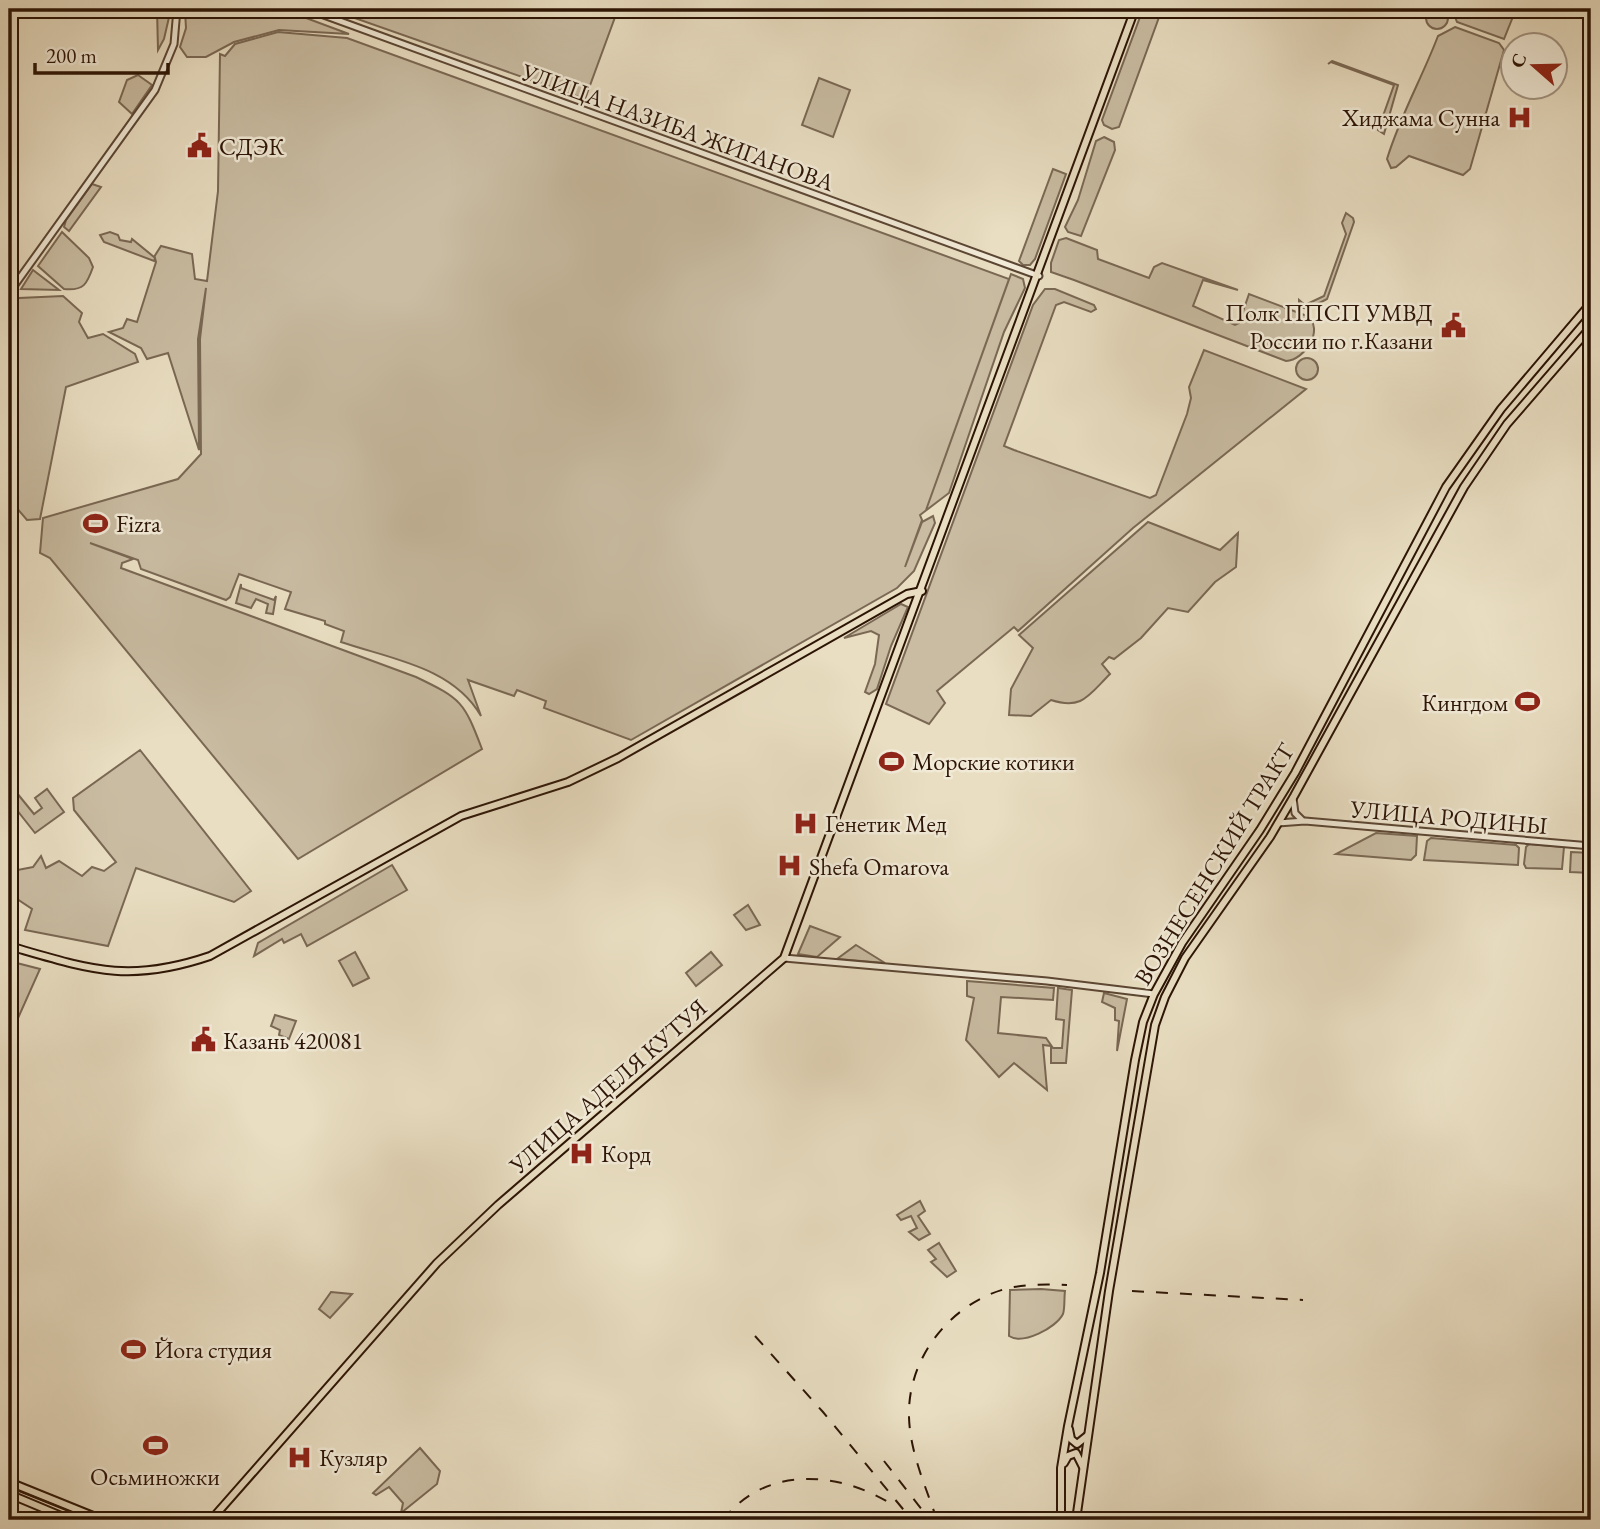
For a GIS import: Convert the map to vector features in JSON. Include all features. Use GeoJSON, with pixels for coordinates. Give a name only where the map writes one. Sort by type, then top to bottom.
{"type":"FeatureCollection","features":[{"type":"Feature","properties":{"kind":"main road"},"geometry":{"type":"LineString","coordinates":[[784,958],[1039,276],[1135,9]]}},
{"type":"Feature","properties":{"kind":"main road","name":"ВОЗНЕСЕНСКИЙ ТРАКТ"},"geometry":{"type":"LineString","coordinates":[[1060,1520],[1061,1468],[1068,1426],[1100,1273],[1135,1060],[1143,1022],[1153,994],[1182,943],[1252,842],[1295,773],[1446,487],[1501,409],[1591,303]]}},
{"type":"Feature","properties":{"kind":"main road","name":"ВОЗНЕСЕНСКИЙ ТРАКТ"},"geometry":{"type":"LineString","coordinates":[[1076,1520],[1109,1291],[1156,1025],[1165,997],[1185,958],[1293,798],[1464,487],[1507,424],[1591,327]]}},
{"type":"Feature","properties":{"kind":"main road"},"geometry":{"type":"LineString","coordinates":[[9,946],[85,967],[127,973],[172,969],[210,956],[430,831],[485,807],[575,779],[618,758],[907,594],[922,591]]}},
{"type":"Feature","properties":{"kind":"main road","name":"УЛИЦА АДЕЛЯ КУТУЯ"},"geometry":{"type":"LineString","coordinates":[[211,1520],[437,1263],[498,1205],[784,958]]}},
{"type":"Feature","properties":{"kind":"main road"},"geometry":{"type":"LineString","coordinates":[[1068,1426],[1071,1439],[1080,1444],[1087,1437],[1092,1421]]}},
{"type":"Feature","properties":{"kind":"main road"},"geometry":{"type":"LineString","coordinates":[[1061,1468],[1068,1457],[1076,1452],[1084,1472]]}},
{"type":"Feature","properties":{"kind":"main road"},"geometry":{"type":"LineString","coordinates":[[9,1482],[103,1520]]}},
{"type":"Feature","properties":{"kind":"main road"},"geometry":{"type":"LineString","coordinates":[[9,1494],[71,1520]]}},
{"type":"Feature","properties":{"kind":"street"},"geometry":{"type":"LineString","coordinates":[[9,293],[155,90],[174,44],[177,9]]}},
{"type":"Feature","properties":{"kind":"street","name":"УЛИЦА НАЗИБА ЖИГАНОВА"},"geometry":{"type":"LineString","coordinates":[[306,9],[1039,276]]}},
{"type":"Feature","properties":{"kind":"street"},"geometry":{"type":"LineString","coordinates":[[1293,798],[1295,813],[1305,821]]}},
{"type":"Feature","properties":{"kind":"street","name":"УЛИЦА РОДИНЫ"},"geometry":{"type":"LineString","coordinates":[[1278,823],[1305,821],[1591,846]]}},
{"type":"Feature","properties":{"kind":"street"},"geometry":{"type":"LineString","coordinates":[[784,958],[1047,981],[1153,994]]}},
{"type":"Feature","properties":{"kind":"shaded area"},"geometry":{"type":"Polygon","coordinates":[[[1437,7],[1445,10],[1448,18],[1445,26],[1437,29],[1429,26],[1426,18],[1429,10],[1437,7]]]}},
{"type":"Feature","properties":{"kind":"shaded area"},"geometry":{"type":"Polygon","coordinates":[[[157,9],[169,9],[170,13],[164,39],[158,50],[157,9]]]}},
{"type":"Feature","properties":{"kind":"shaded area"},"geometry":{"type":"Polygon","coordinates":[[[282,9],[349,34],[279,30],[234,42],[206,57],[187,57],[180,47],[186,28],[185,11],[282,9]]]}},
{"type":"Feature","properties":{"kind":"shaded area"},"geometry":{"type":"Polygon","coordinates":[[[343,9],[618,9],[585,99],[346,15],[343,9]]]}},
{"type":"Feature","properties":{"kind":"shaded area"},"geometry":{"type":"Polygon","coordinates":[[[1143,9],[1162,9],[1119,127],[1112,129],[1104,125],[1102,120],[1143,9]]]}},
{"type":"Feature","properties":{"kind":"shaded area"},"geometry":{"type":"Polygon","coordinates":[[[1452,9],[1516,9],[1507,32],[1498,32],[1498,37],[1457,22],[1452,9]]]}},
{"type":"Feature","properties":{"kind":"shaded area"},"geometry":{"type":"Polygon","coordinates":[[[1455,27],[1498,43],[1498,71],[1470,169],[1463,175],[1409,156],[1391,168],[1387,159],[1438,36],[1455,27]]]}},
{"type":"Feature","properties":{"kind":"shaded area"},"geometry":{"type":"Polygon","coordinates":[[[278,32],[347,38],[1009,279],[926,510],[1011,274],[1023,279],[1025,288],[1004,332],[949,493],[920,515],[922,520],[905,567],[922,522],[933,516],[935,523],[914,571],[897,588],[631,740],[544,708],[546,701],[517,690],[514,696],[468,680],[481,716],[469,699],[438,676],[400,660],[341,642],[344,631],[325,624],[325,621],[285,609],[291,592],[239,574],[230,597],[226,600],[141,569],[138,560],[90,543],[133,559],[122,563],[121,568],[416,677],[452,697],[465,711],[482,749],[298,859],[50,558],[40,553],[43,518],[178,479],[201,454],[200,339],[206,288],[198,339],[199,450],[168,353],[147,359],[141,348],[109,332],[123,328],[127,319],[137,322],[155,258],[154,261],[104,242],[100,235],[110,232],[118,235],[120,240],[131,242],[132,239],[154,257],[161,246],[192,254],[195,279],[207,281],[218,191],[220,54],[225,56],[235,44],[278,32]]]}},
{"type":"Feature","properties":{"kind":"shaded area"},"geometry":{"type":"Polygon","coordinates":[[[1332,61],[1398,85],[1384,134],[1378,130],[1394,85],[1331,62],[1328,64],[1332,61]]]}},
{"type":"Feature","properties":{"kind":"shaded area"},"geometry":{"type":"Polygon","coordinates":[[[138,75],[152,85],[132,114],[119,102],[127,80],[138,75]]]}},
{"type":"Feature","properties":{"kind":"shaded area"},"geometry":{"type":"Polygon","coordinates":[[[819,78],[850,90],[833,137],[802,125],[819,78]]]}},
{"type":"Feature","properties":{"kind":"shaded area"},"geometry":{"type":"Polygon","coordinates":[[[1104,137],[1114,142],[1115,150],[1081,236],[1068,232],[1065,227],[1078,200],[1096,141],[1104,137]]]}},
{"type":"Feature","properties":{"kind":"shaded area"},"geometry":{"type":"Polygon","coordinates":[[[1053,169],[1066,174],[1035,259],[1030,265],[1023,265],[1019,261],[1053,169]]]}},
{"type":"Feature","properties":{"kind":"shaded area"},"geometry":{"type":"Polygon","coordinates":[[[92,184],[101,187],[69,231],[64,227],[66,220],[92,184]]]}},
{"type":"Feature","properties":{"kind":"shaded area"},"geometry":{"type":"Polygon","coordinates":[[[1346,213],[1354,222],[1327,299],[1308,309],[1299,307],[1299,300],[1305,305],[1324,296],[1346,234],[1342,223],[1346,213]]]}},
{"type":"Feature","properties":{"kind":"shaded area"},"geometry":{"type":"Polygon","coordinates":[[[62,232],[89,258],[93,267],[84,285],[76,289],[64,289],[38,266],[62,232]]]}},
{"type":"Feature","properties":{"kind":"shaded area"},"geometry":{"type":"Polygon","coordinates":[[[1066,238],[1097,250],[1098,259],[1149,278],[1154,267],[1162,263],[1238,290],[1203,280],[1193,306],[1235,325],[1239,323],[1249,294],[1307,316],[1314,328],[1313,336],[1306,350],[1286,361],[1051,272],[1051,263],[1059,240],[1066,238]]]}},
{"type":"Feature","properties":{"kind":"shaded area"},"geometry":{"type":"Polygon","coordinates":[[[33,270],[59,290],[21,289],[33,270]]]}},
{"type":"Feature","properties":{"kind":"shaded area"},"geometry":{"type":"Polygon","coordinates":[[[1045,289],[1055,289],[1094,305],[1096,309],[1091,312],[1064,302],[1056,305],[1004,446],[1014,450],[1150,498],[1156,495],[1187,414],[1191,398],[1189,387],[1204,350],[1306,389],[1133,528],[1018,631],[1014,627],[937,691],[945,703],[929,724],[886,704],[1033,305],[1045,289]]]}},
{"type":"Feature","properties":{"kind":"shaded area"},"geometry":{"type":"Polygon","coordinates":[[[63,296],[82,313],[79,322],[88,338],[103,334],[135,354],[138,362],[66,387],[40,519],[27,520],[9,499],[9,306],[19,298],[63,296]]]}},
{"type":"Feature","properties":{"kind":"shaded area"},"geometry":{"type":"Polygon","coordinates":[[[1307,358],[1315,361],[1318,369],[1315,377],[1307,380],[1299,377],[1296,369],[1299,361],[1307,358]]]}},
{"type":"Feature","properties":{"kind":"shaded area"},"geometry":{"type":"Polygon","coordinates":[[[1148,522],[1220,550],[1238,533],[1236,567],[1215,582],[1188,612],[1168,608],[1141,638],[1114,659],[1109,657],[1102,664],[1110,674],[1084,699],[1070,703],[1051,700],[1031,716],[1009,715],[1011,689],[1033,648],[1019,635],[1148,522]]]}},
{"type":"Feature","properties":{"kind":"shaded area"},"geometry":{"type":"Polygon","coordinates":[[[241,584],[241,588],[274,600],[276,596],[273,614],[266,613],[268,604],[256,599],[251,608],[236,603],[241,584]]]}},
{"type":"Feature","properties":{"kind":"shaded area"},"geometry":{"type":"Polygon","coordinates":[[[901,604],[908,607],[891,646],[877,689],[869,694],[865,692],[875,664],[879,635],[871,631],[844,638],[901,604]]]}},
{"type":"Feature","properties":{"kind":"shaded area"},"geometry":{"type":"Polygon","coordinates":[[[140,750],[251,891],[234,902],[136,868],[108,946],[25,930],[32,909],[11,895],[9,897],[9,878],[11,879],[12,871],[33,867],[41,856],[46,868],[59,861],[82,876],[92,867],[104,871],[116,862],[74,810],[73,798],[140,750]]]}},
{"type":"Feature","properties":{"kind":"shaded area"},"geometry":{"type":"Polygon","coordinates":[[[12,787],[34,814],[42,808],[35,798],[47,789],[64,812],[35,833],[9,800],[12,787]]]}},
{"type":"Feature","properties":{"kind":"shaded area"},"geometry":{"type":"Polygon","coordinates":[[[1376,833],[1417,836],[1416,855],[1411,860],[1336,854],[1376,833]]]}},
{"type":"Feature","properties":{"kind":"shaded area"},"geometry":{"type":"Polygon","coordinates":[[[1431,838],[1516,845],[1519,848],[1518,865],[1424,860],[1427,841],[1431,838]]]}},
{"type":"Feature","properties":{"kind":"shaded area"},"geometry":{"type":"Polygon","coordinates":[[[1529,844],[1564,847],[1562,869],[1526,868],[1526,847],[1529,844]]]}},
{"type":"Feature","properties":{"kind":"shaded area"},"geometry":{"type":"Polygon","coordinates":[[[1571,852],[1591,853],[1591,873],[1570,872],[1571,852]]]}},
{"type":"Feature","properties":{"kind":"shaded area"},"geometry":{"type":"Polygon","coordinates":[[[392,865],[407,890],[307,946],[301,934],[284,943],[282,939],[254,956],[258,943],[392,865]]]}},
{"type":"Feature","properties":{"kind":"shaded area"},"geometry":{"type":"Polygon","coordinates":[[[748,905],[760,925],[746,930],[734,915],[748,905]]]}},
{"type":"Feature","properties":{"kind":"shaded area"},"geometry":{"type":"Polygon","coordinates":[[[810,926],[840,937],[817,957],[798,954],[810,926]]]}},
{"type":"Feature","properties":{"kind":"shaded area"},"geometry":{"type":"Polygon","coordinates":[[[856,945],[885,963],[837,959],[856,945]]]}},
{"type":"Feature","properties":{"kind":"shaded area"},"geometry":{"type":"Polygon","coordinates":[[[355,952],[369,978],[353,986],[339,961],[355,952]]]}},
{"type":"Feature","properties":{"kind":"shaded area"},"geometry":{"type":"Polygon","coordinates":[[[711,952],[722,965],[696,986],[686,973],[711,952]]]}},
{"type":"Feature","properties":{"kind":"shaded area"},"geometry":{"type":"Polygon","coordinates":[[[9,961],[40,969],[10,1036],[9,1036],[9,961]]]}},
{"type":"Feature","properties":{"kind":"shaded area"},"geometry":{"type":"Polygon","coordinates":[[[967,981],[1054,988],[1053,1000],[1001,997],[998,1033],[1046,1038],[1053,1048],[1062,1048],[1064,1020],[1056,1019],[1058,988],[1072,990],[1066,1063],[1051,1063],[1051,1046],[1043,1045],[1047,1090],[1014,1063],[999,1077],[966,1040],[974,998],[967,996],[967,981]]]}},
{"type":"Feature","properties":{"kind":"shaded area"},"geometry":{"type":"Polygon","coordinates":[[[1104,993],[1127,999],[1117,1051],[1119,1021],[1115,1020],[1115,1008],[1102,1002],[1104,993]]]}},
{"type":"Feature","properties":{"kind":"shaded area"},"geometry":{"type":"Polygon","coordinates":[[[275,1015],[296,1021],[289,1039],[279,1035],[280,1030],[271,1026],[275,1015]]]}},
{"type":"Feature","properties":{"kind":"shaded area"},"geometry":{"type":"Polygon","coordinates":[[[920,1201],[925,1211],[918,1216],[930,1234],[919,1240],[909,1232],[917,1228],[911,1216],[901,1220],[897,1215],[920,1201]]]}},
{"type":"Feature","properties":{"kind":"shaded area"},"geometry":{"type":"Polygon","coordinates":[[[939,1243],[956,1271],[947,1277],[931,1262],[936,1259],[928,1250],[939,1243]]]}},
{"type":"Feature","properties":{"kind":"shaded area"},"geometry":{"type":"Polygon","coordinates":[[[1010,1290],[1065,1291],[1063,1314],[1054,1325],[1039,1334],[1022,1338],[1009,1336],[1010,1290]]]}},
{"type":"Feature","properties":{"kind":"shaded area"},"geometry":{"type":"Polygon","coordinates":[[[331,1292],[352,1294],[330,1318],[319,1309],[331,1292]]]}},
{"type":"Feature","properties":{"kind":"shaded area"},"geometry":{"type":"Polygon","coordinates":[[[420,1448],[440,1471],[437,1484],[401,1513],[403,1503],[389,1487],[376,1495],[373,1493],[420,1448]]]}},
{"type":"Feature","properties":{"kind":"tram line"},"geometry":{"type":"LineString","coordinates":[[9,1487],[91,1520]]}},
{"type":"Feature","properties":{"kind":"railway"},"geometry":{"type":"LineString","coordinates":[[937,1520],[915,1457],[910,1430],[910,1395],[924,1354],[951,1319],[988,1295],[1023,1286],[1067,1285]]}},
{"type":"Feature","properties":{"kind":"railway"},"geometry":{"type":"LineString","coordinates":[[1132,1291],[1303,1300]]}},
{"type":"Feature","properties":{"kind":"railway"},"geometry":{"type":"LineString","coordinates":[[755,1336],[823,1412],[912,1520]]}},
{"type":"Feature","properties":{"kind":"railway"},"geometry":{"type":"LineString","coordinates":[[884,1461],[930,1520]]}},
{"type":"Feature","properties":{"kind":"railway"},"geometry":{"type":"LineString","coordinates":[[723,1520],[741,1502],[761,1489],[782,1482],[805,1479],[852,1486],[896,1507]]}},
{"type":"Feature","properties":{"kind":"place","name":"Хиджама Сунна"},"geometry":{"type":"Point","coordinates":[1520,117]}},
{"type":"Feature","properties":{"kind":"place","name":"СДЭК"},"geometry":{"type":"Point","coordinates":[199,146]}},
{"type":"Feature","properties":{"kind":"place","name":"Полк ППСП УМВД России по г.Казани"},"geometry":{"type":"Point","coordinates":[1453,326]}},
{"type":"Feature","properties":{"kind":"place","name":"Fizra"},"geometry":{"type":"Point","coordinates":[96,523]}},
{"type":"Feature","properties":{"kind":"place","name":"Кингдом"},"geometry":{"type":"Point","coordinates":[1528,702]}},
{"type":"Feature","properties":{"kind":"place","name":"Морские котики"},"geometry":{"type":"Point","coordinates":[892,761]}},
{"type":"Feature","properties":{"kind":"place","name":"Генетик Мед"},"geometry":{"type":"Point","coordinates":[805,823]}},
{"type":"Feature","properties":{"kind":"place","name":"Shefa Omarova"},"geometry":{"type":"Point","coordinates":[789,866]}},
{"type":"Feature","properties":{"kind":"place","name":"Казань 420081"},"geometry":{"type":"Point","coordinates":[203,1040]}},
{"type":"Feature","properties":{"kind":"place","name":"Корд"},"geometry":{"type":"Point","coordinates":[581,1153]}},
{"type":"Feature","properties":{"kind":"place","name":"Йога студия"},"geometry":{"type":"Point","coordinates":[134,1349]}},
{"type":"Feature","properties":{"kind":"place","name":"Осьминожки"},"geometry":{"type":"Point","coordinates":[155,1445]}},
{"type":"Feature","properties":{"kind":"place","name":"Кузляр"},"geometry":{"type":"Point","coordinates":[299,1457]}}]}
